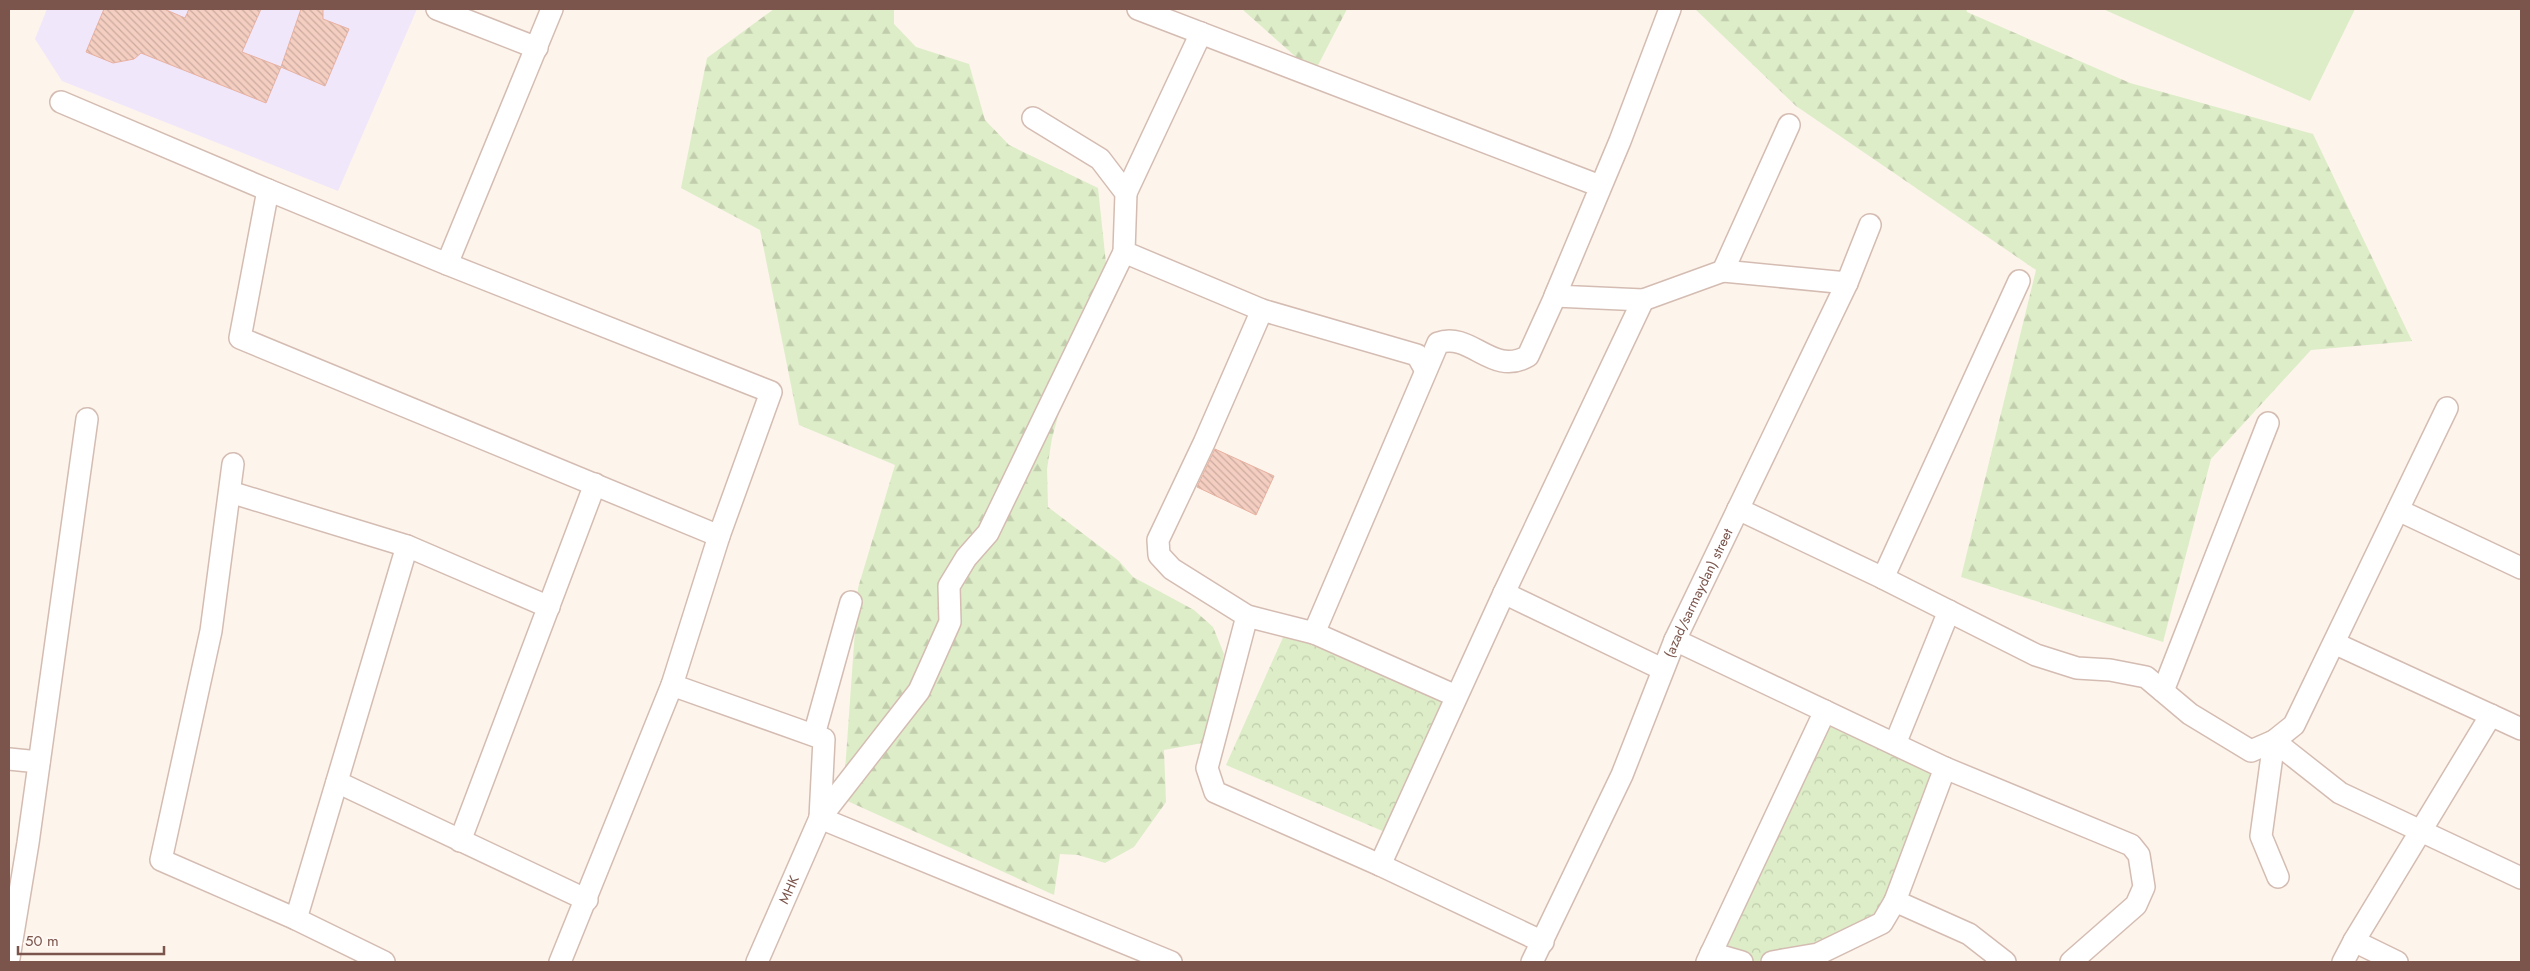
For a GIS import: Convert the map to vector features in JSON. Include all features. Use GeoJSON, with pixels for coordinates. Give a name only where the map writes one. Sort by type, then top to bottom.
{"type":"FeatureCollection","features":[{"type":"Feature","properties":{"kind":"street"},"geometry":{"type":"LineString","coordinates":[[437,9],[537,48]]}},
{"type":"Feature","properties":{"kind":"street"},"geometry":{"type":"LineString","coordinates":[[447,264],[552,9]]}},
{"type":"Feature","properties":{"kind":"street"},"geometry":{"type":"LineString","coordinates":[[1138,9],[1600,186]]}},
{"type":"Feature","properties":{"kind":"street"},"geometry":{"type":"LineString","coordinates":[[1314,633],[1422,384],[1425,369],[1438,343],[1445,340],[1460,343],[1506,364],[1519,361],[1528,356],[1558,290],[1620,141],[1670,9]]}},
{"type":"Feature","properties":{"kind":"street"},"geometry":{"type":"LineString","coordinates":[[820,818],[919,691],[950,622],[949,586],[966,558],[988,534],[1124,252],[1126,194],[1201,33]]}},
{"type":"Feature","properties":{"kind":"street"},"geometry":{"type":"LineString","coordinates":[[61,102],[447,264],[771,392],[719,536],[672,685],[560,962]]}},
{"type":"Feature","properties":{"kind":"street"},"geometry":{"type":"LineString","coordinates":[[1033,118],[1100,159],[1126,194]]}},
{"type":"Feature","properties":{"kind":"street"},"geometry":{"type":"LineString","coordinates":[[1723,271],[1789,125]]}},
{"type":"Feature","properties":{"kind":"street"},"geometry":{"type":"LineString","coordinates":[[268,190],[240,338],[719,536]]}},
{"type":"Feature","properties":{"kind":"street","name":"(azad/sarmaydan) street"},"geometry":{"type":"LineString","coordinates":[[1532,962],[1622,775],[1662,669],[1675,640],[1847,283],[1870,225]]}},
{"type":"Feature","properties":{"kind":"street"},"geometry":{"type":"LineString","coordinates":[[1124,252],[1262,310],[1417,355],[1425,369]]}},
{"type":"Feature","properties":{"kind":"street"},"geometry":{"type":"LineString","coordinates":[[1558,290],[1555,296],[1643,300],[1723,271],[1847,283]]}},
{"type":"Feature","properties":{"kind":"street"},"geometry":{"type":"LineString","coordinates":[[1883,578],[2019,281]]}},
{"type":"Feature","properties":{"kind":"street"},"geometry":{"type":"LineString","coordinates":[[1380,864],[1504,593],[1643,300]]}},
{"type":"Feature","properties":{"kind":"street"},"geometry":{"type":"LineString","coordinates":[[1262,310],[1204,444],[1158,540],[1159,555],[1172,568],[1247,616],[1314,633],[1456,696]]}},
{"type":"Feature","properties":{"kind":"street"},"geometry":{"type":"LineString","coordinates":[[1738,509],[1883,578],[2036,655],[2077,668],[2110,670],[2146,677],[2190,714],[2251,751],[2274,741],[2294,725],[2447,408]]}},
{"type":"Feature","properties":{"kind":"street"},"geometry":{"type":"LineString","coordinates":[[9,958],[39,762],[87,419]]}},
{"type":"Feature","properties":{"kind":"street"},"geometry":{"type":"LineString","coordinates":[[2163,691],[2268,423]]}},
{"type":"Feature","properties":{"kind":"street"},"geometry":{"type":"LineString","coordinates":[[233,464],[210,631],[161,860],[296,919],[384,962]]}},
{"type":"Feature","properties":{"kind":"street"},"geometry":{"type":"LineString","coordinates":[[460,840],[595,484]]}},
{"type":"Feature","properties":{"kind":"street"},"geometry":{"type":"LineString","coordinates":[[230,492],[407,546],[549,607]]}},
{"type":"Feature","properties":{"kind":"street"},"geometry":{"type":"LineString","coordinates":[[2398,510],[2521,568]]}},
{"type":"Feature","properties":{"kind":"street"},"geometry":{"type":"LineString","coordinates":[[296,919],[407,546]]}},
{"type":"Feature","properties":{"kind":"street"},"geometry":{"type":"LineString","coordinates":[[1504,593],[1662,669]]}},
{"type":"Feature","properties":{"kind":"street"},"geometry":{"type":"LineString","coordinates":[[814,735],[851,602]]}},
{"type":"Feature","properties":{"kind":"street"},"geometry":{"type":"LineString","coordinates":[[1895,744],[1949,611]]}},
{"type":"Feature","properties":{"kind":"street"},"geometry":{"type":"LineString","coordinates":[[1247,616],[1207,768],[1215,792],[1380,864],[1542,942]]}},
{"type":"Feature","properties":{"kind":"street"},"geometry":{"type":"LineString","coordinates":[[1675,640],[1945,768],[2131,845],[2139,855],[2144,887],[2136,905],[2071,962]]}},
{"type":"Feature","properties":{"kind":"street"},"geometry":{"type":"LineString","coordinates":[[2334,643],[2521,729]]}},
{"type":"Feature","properties":{"kind":"street"},"geometry":{"type":"LineString","coordinates":[[672,685],[824,739],[820,818]]}},
{"type":"Feature","properties":{"kind":"street"},"geometry":{"type":"LineString","coordinates":[[1742,962],[1709,958],[1825,711]]}},
{"type":"Feature","properties":{"kind":"street"},"geometry":{"type":"LineString","coordinates":[[2343,962],[2492,715]]}},
{"type":"Feature","properties":{"kind":"street"},"geometry":{"type":"LineString","coordinates":[[2274,741],[2340,792],[2521,878]]}},
{"type":"Feature","properties":{"kind":"street"},"geometry":{"type":"LineString","coordinates":[[2274,741],[2261,836],[2278,877]]}},
{"type":"Feature","properties":{"kind":"street"},"geometry":{"type":"LineString","coordinates":[[9,759],[39,762]]}},
{"type":"Feature","properties":{"kind":"street"},"geometry":{"type":"LineString","coordinates":[[1772,962],[1818,954],[1882,923],[1895,901],[1945,768]]}},
{"type":"Feature","properties":{"kind":"street"},"geometry":{"type":"LineString","coordinates":[[337,782],[586,900]]}},
{"type":"Feature","properties":{"kind":"street"},"geometry":{"type":"LineString","coordinates":[[820,818],[1171,962]]}},
{"type":"Feature","properties":{"kind":"street","name":"MHK"},"geometry":{"type":"LineString","coordinates":[[757,962],[820,818]]}},
{"type":"Feature","properties":{"kind":"street"},"geometry":{"type":"LineString","coordinates":[[1895,901],[1969,934],[2005,962]]}},
{"type":"Feature","properties":{"kind":"street"},"geometry":{"type":"LineString","coordinates":[[2354,941],[2397,962]]}},
{"type":"Feature","properties":{"kind":"shaded area"},"geometry":{"type":"Polygon","coordinates":[[[47,9],[417,9],[338,191],[62,81],[35,39],[47,9]]]}},
{"type":"Feature","properties":{"kind":"green space"},"geometry":{"type":"Polygon","coordinates":[[[774,9],[894,9],[894,24],[916,47],[969,64],[985,120],[1009,145],[1098,188],[1107,273],[1078,343],[1052,438],[1047,469],[1048,507],[1119,561],[1133,577],[1194,610],[1213,627],[1224,654],[1208,742],[1164,750],[1166,802],[1134,847],[1105,863],[1078,855],[1060,854],[1054,895],[843,799],[858,588],[895,465],[799,425],[760,230],[681,188],[707,58],[774,9]]]}},
{"type":"Feature","properties":{"kind":"green space"},"geometry":{"type":"Polygon","coordinates":[[[1242,9],[1347,9],[1314,73],[1242,9]]]}},
{"type":"Feature","properties":{"kind":"green space"},"geometry":{"type":"Polygon","coordinates":[[[1695,9],[1966,9],[1967,12],[2130,83],[2313,134],[2412,341],[2311,350],[2211,459],[2163,642],[1961,577],[2036,270],[1796,106],[1695,9]]]}},
{"type":"Feature","properties":{"kind":"green space"},"geometry":{"type":"Polygon","coordinates":[[[2103,9],[2355,9],[2310,101],[2103,9]]]}},
{"type":"Feature","properties":{"kind":"green space"},"geometry":{"type":"Polygon","coordinates":[[[1285,633],[1444,703],[1385,832],[1226,765],[1285,633]]]}},
{"type":"Feature","properties":{"kind":"green space"},"geometry":{"type":"Polygon","coordinates":[[[1825,711],[1945,768],[1882,923],[1772,962],[1742,962],[1711,953],[1825,711]]]}},
{"type":"Feature","properties":{"kind":"building"},"geometry":{"type":"Polygon","coordinates":[[[104,9],[164,9],[185,18],[189,9],[261,9],[242,52],[281,67],[266,103],[141,53],[134,59],[113,63],[86,52],[104,9]]]}},
{"type":"Feature","properties":{"kind":"building"},"geometry":{"type":"Polygon","coordinates":[[[301,9],[323,9],[323,19],[349,29],[325,86],[281,67],[301,9]]]}},
{"type":"Feature","properties":{"kind":"building"},"geometry":{"type":"Polygon","coordinates":[[[1215,449],[1274,476],[1256,515],[1197,487],[1215,449]]]}}]}
